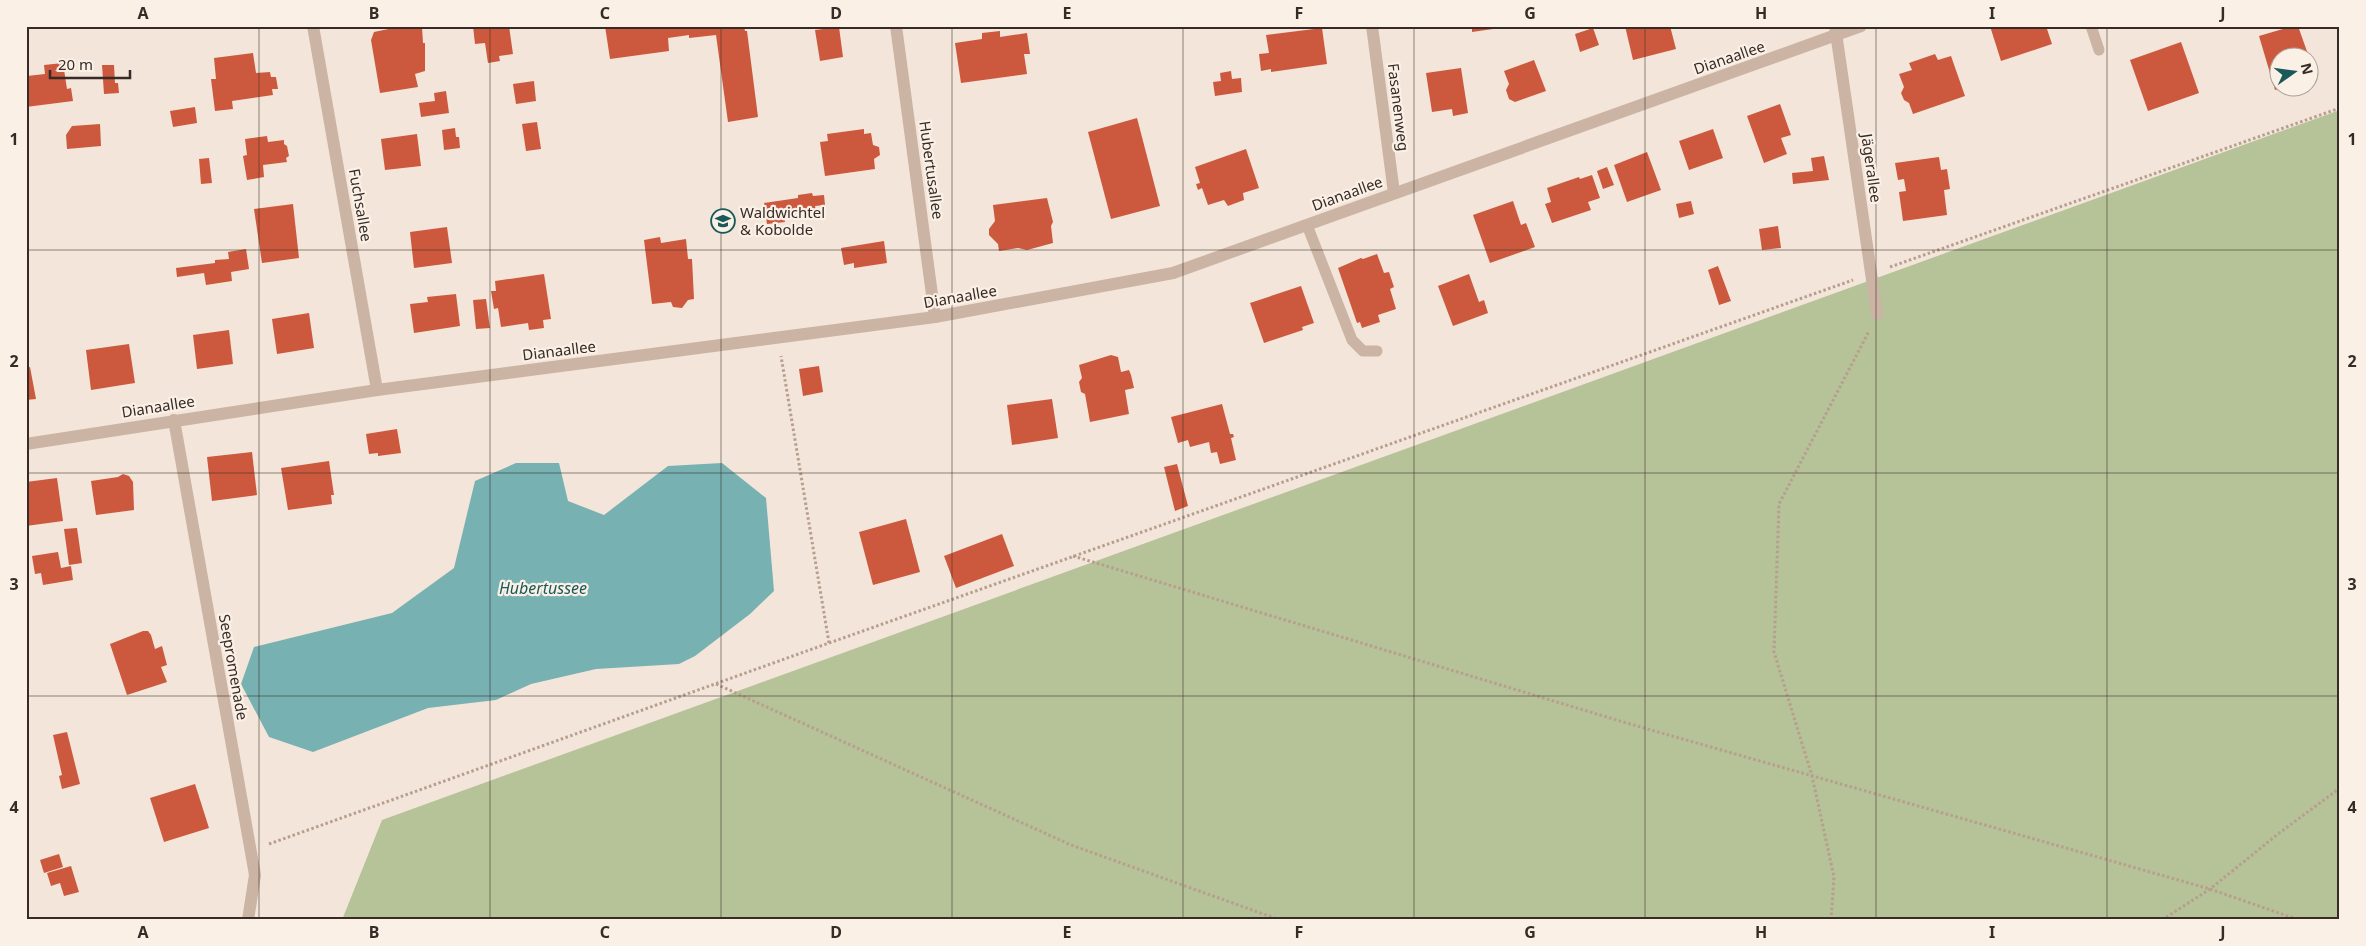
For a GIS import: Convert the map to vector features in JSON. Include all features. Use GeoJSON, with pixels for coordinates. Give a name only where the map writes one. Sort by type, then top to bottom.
{"type":"FeatureCollection","features":[{"type":"Feature","properties":{"kind":"street","name":"Fuchsallee"},"geometry":{"type":"LineString","coordinates":[[313,26],[377,390]]}},
{"type":"Feature","properties":{"kind":"street","name":"Hubertusallee"},"geometry":{"type":"LineString","coordinates":[[896,26],[935,317]]}},
{"type":"Feature","properties":{"kind":"street","name":"Fasanenweg"},"geometry":{"type":"LineString","coordinates":[[1372,26],[1394,193]]}},
{"type":"Feature","properties":{"kind":"street","name":"Dianaallee"},"geometry":{"type":"LineString","coordinates":[[26,444],[377,390],[935,317],[1173,273],[1835,31],[1861,26]]}},
{"type":"Feature","properties":{"kind":"street","name":"Jägerallee"},"geometry":{"type":"LineString","coordinates":[[1835,31],[1877,314]]}},
{"type":"Feature","properties":{"kind":"street","name":"Seepromenade"},"geometry":{"type":"LineString","coordinates":[[174,420],[255,875],[248,920]]}},
{"type":"Feature","properties":{"kind":"lane"},"geometry":{"type":"LineString","coordinates":[[2090,26],[2099,50]]}},
{"type":"Feature","properties":{"kind":"lane"},"geometry":{"type":"LineString","coordinates":[[1307,225],[1352,340],[1363,351],[1378,351]]}},
{"type":"Feature","properties":{"kind":"path"},"geometry":{"type":"LineString","coordinates":[[251,850],[1073,556],[2340,108]]}},
{"type":"Feature","properties":{"kind":"path"},"geometry":{"type":"LineString","coordinates":[[1831,920],[1834,877],[1812,776],[1774,652],[1779,504],[1877,314]]}},
{"type":"Feature","properties":{"kind":"path"},"geometry":{"type":"LineString","coordinates":[[778,338],[829,643]]}},
{"type":"Feature","properties":{"kind":"path"},"geometry":{"type":"LineString","coordinates":[[1073,556],[1630,724],[2210,889],[2299,920]]}},
{"type":"Feature","properties":{"kind":"path"},"geometry":{"type":"LineString","coordinates":[[715,684],[1071,845],[1280,920]]}},
{"type":"Feature","properties":{"kind":"path"},"geometry":{"type":"LineString","coordinates":[[2162,920],[2210,889],[2278,834],[2340,788]]}},
{"type":"Feature","properties":{"kind":"green space"},"geometry":{"type":"Polygon","coordinates":[[[2340,110],[2340,920],[342,920],[382,820],[2340,110]]]}},
{"type":"Feature","properties":{"kind":"water","name":"Hubertussee"},"geometry":{"type":"Polygon","coordinates":[[[516,463],[559,463],[568,501],[604,515],[668,466],[722,463],[766,498],[774,591],[750,614],[695,656],[679,664],[596,669],[531,684],[496,700],[428,708],[313,752],[269,737],[241,684],[254,647],[392,613],[454,568],[475,481],[516,463]]]}},
{"type":"Feature","properties":{"kind":"building"},"geometry":{"type":"Polygon","coordinates":[[[403,26],[422,27],[423,43],[425,43],[425,71],[415,74],[418,87],[380,93],[371,40],[374,32],[403,26]]]}},
{"type":"Feature","properties":{"kind":"building"},"geometry":{"type":"Polygon","coordinates":[[[473,26],[509,26],[513,54],[499,56],[500,61],[488,63],[485,43],[475,44],[473,26]]]}},
{"type":"Feature","properties":{"kind":"building"},"geometry":{"type":"Polygon","coordinates":[[[605,26],[744,26],[745,31],[747,31],[758,117],[728,122],[716,35],[689,38],[689,35],[668,38],[669,51],[610,59],[605,26]]]}},
{"type":"Feature","properties":{"kind":"building"},"geometry":{"type":"Polygon","coordinates":[[[1472,26],[1507,26],[1507,27],[1472,32],[1472,26]]]}},
{"type":"Feature","properties":{"kind":"building"},"geometry":{"type":"Polygon","coordinates":[[[1625,26],[1670,26],[1676,49],[1633,60],[1625,26]]]}},
{"type":"Feature","properties":{"kind":"building"},"geometry":{"type":"Polygon","coordinates":[[[1990,26],[2046,26],[2052,44],[2001,61],[1990,26]]]}},
{"type":"Feature","properties":{"kind":"building"},"geometry":{"type":"Polygon","coordinates":[[[2298,26],[2306,48],[2268,48],[2268,66],[2259,36],[2298,26]]]}},
{"type":"Feature","properties":{"kind":"building"},"geometry":{"type":"Polygon","coordinates":[[[839,27],[843,57],[820,61],[815,30],[839,27]]]}},
{"type":"Feature","properties":{"kind":"building"},"geometry":{"type":"Polygon","coordinates":[[[1322,28],[1327,64],[1271,72],[1271,69],[1261,71],[1259,54],[1269,53],[1266,35],[1322,28]]]}},
{"type":"Feature","properties":{"kind":"building"},"geometry":{"type":"Polygon","coordinates":[[[1593,28],[1599,45],[1580,52],[1575,34],[1593,28]]]}},
{"type":"Feature","properties":{"kind":"building"},"geometry":{"type":"Polygon","coordinates":[[[1000,31],[1000,37],[1027,33],[1030,54],[1024,54],[1027,74],[961,83],[955,43],[982,39],[982,33],[1000,31]]]}},
{"type":"Feature","properties":{"kind":"building"},"geometry":{"type":"Polygon","coordinates":[[[2181,42],[2199,93],[2148,111],[2130,60],[2181,42]]]}},
{"type":"Feature","properties":{"kind":"building"},"geometry":{"type":"Polygon","coordinates":[[[253,53],[256,73],[270,72],[271,77],[276,77],[278,89],[272,89],[273,95],[232,101],[233,109],[215,111],[211,79],[216,79],[214,58],[253,53]]]}},
{"type":"Feature","properties":{"kind":"building"},"geometry":{"type":"Polygon","coordinates":[[[1935,54],[1938,60],[1951,56],[1965,96],[1913,114],[1909,103],[1904,100],[1901,93],[1904,87],[1899,74],[1912,70],[1909,63],[1935,54]]]}},
{"type":"Feature","properties":{"kind":"building"},"geometry":{"type":"Polygon","coordinates":[[[1534,60],[1546,91],[1515,102],[1509,99],[1506,90],[1509,84],[1504,71],[1534,60]]]}},
{"type":"Feature","properties":{"kind":"building"},"geometry":{"type":"Polygon","coordinates":[[[63,63],[67,89],[71,88],[73,101],[26,107],[26,94],[29,94],[27,76],[45,74],[44,65],[63,63]]]}},
{"type":"Feature","properties":{"kind":"building"},"geometry":{"type":"Polygon","coordinates":[[[102,65],[114,65],[115,83],[118,83],[119,93],[104,94],[102,65]]]}},
{"type":"Feature","properties":{"kind":"building"},"geometry":{"type":"Polygon","coordinates":[[[1461,68],[1468,113],[1453,116],[1452,109],[1432,112],[1426,73],[1461,68]]]}},
{"type":"Feature","properties":{"kind":"building"},"geometry":{"type":"Polygon","coordinates":[[[1231,71],[1232,79],[1241,78],[1242,92],[1215,96],[1213,82],[1221,81],[1220,73],[1231,71]]]}},
{"type":"Feature","properties":{"kind":"building"},"geometry":{"type":"Polygon","coordinates":[[[534,81],[536,101],[516,104],[513,84],[534,81]]]}},
{"type":"Feature","properties":{"kind":"building"},"geometry":{"type":"Polygon","coordinates":[[[446,91],[449,113],[421,117],[419,103],[435,101],[434,93],[446,91]]]}},
{"type":"Feature","properties":{"kind":"building"},"geometry":{"type":"Polygon","coordinates":[[[1780,104],[1791,135],[1781,138],[1787,154],[1764,163],[1747,116],[1780,104]]]}},
{"type":"Feature","properties":{"kind":"building"},"geometry":{"type":"Polygon","coordinates":[[[195,107],[197,123],[173,127],[170,111],[195,107]]]}},
{"type":"Feature","properties":{"kind":"building"},"geometry":{"type":"Polygon","coordinates":[[[1137,118],[1160,206],[1111,219],[1088,132],[1137,118]]]}},
{"type":"Feature","properties":{"kind":"building"},"geometry":{"type":"Polygon","coordinates":[[[537,122],[541,149],[526,151],[522,124],[537,122]]]}},
{"type":"Feature","properties":{"kind":"building"},"geometry":{"type":"Polygon","coordinates":[[[100,124],[101,146],[67,149],[66,135],[72,126],[100,124]]]}},
{"type":"Feature","properties":{"kind":"building"},"geometry":{"type":"Polygon","coordinates":[[[455,128],[456,137],[459,137],[460,148],[444,150],[442,130],[455,128]]]}},
{"type":"Feature","properties":{"kind":"building"},"geometry":{"type":"Polygon","coordinates":[[[864,129],[864,134],[871,133],[873,145],[879,147],[880,155],[874,159],[875,169],[825,176],[820,142],[828,141],[827,134],[864,129]]]}},
{"type":"Feature","properties":{"kind":"building"},"geometry":{"type":"Polygon","coordinates":[[[1713,129],[1723,158],[1689,170],[1679,141],[1713,129]]]}},
{"type":"Feature","properties":{"kind":"building"},"geometry":{"type":"Polygon","coordinates":[[[417,134],[421,166],[385,170],[381,139],[417,134]]]}},
{"type":"Feature","properties":{"kind":"building"},"geometry":{"type":"Polygon","coordinates":[[[267,136],[268,142],[284,140],[289,156],[286,158],[287,162],[263,165],[264,177],[247,180],[243,156],[247,155],[245,139],[267,136]]]}},
{"type":"Feature","properties":{"kind":"building"},"geometry":{"type":"Polygon","coordinates":[[[1246,149],[1259,188],[1243,193],[1244,200],[1228,206],[1224,200],[1208,205],[1202,188],[1198,190],[1196,184],[1200,183],[1195,167],[1246,149]]]}},
{"type":"Feature","properties":{"kind":"building"},"geometry":{"type":"Polygon","coordinates":[[[1647,152],[1661,190],[1627,202],[1614,165],[1647,152]]]}},
{"type":"Feature","properties":{"kind":"building"},"geometry":{"type":"Polygon","coordinates":[[[1824,156],[1829,180],[1793,184],[1792,173],[1813,171],[1811,158],[1824,156]]]}},
{"type":"Feature","properties":{"kind":"building"},"geometry":{"type":"Polygon","coordinates":[[[1939,157],[1941,170],[1947,169],[1950,189],[1944,190],[1947,215],[1903,221],[1899,192],[1906,191],[1904,179],[1898,180],[1895,163],[1939,157]]]}},
{"type":"Feature","properties":{"kind":"building"},"geometry":{"type":"Polygon","coordinates":[[[209,158],[212,183],[201,184],[199,159],[209,158]]]}},
{"type":"Feature","properties":{"kind":"building"},"geometry":{"type":"Polygon","coordinates":[[[1607,167],[1614,185],[1603,189],[1597,171],[1607,167]]]}},
{"type":"Feature","properties":{"kind":"building"},"geometry":{"type":"Polygon","coordinates":[[[1592,175],[1600,198],[1588,202],[1591,210],[1552,223],[1545,204],[1551,202],[1547,188],[1579,177],[1580,179],[1592,175]]]}},
{"type":"Feature","properties":{"kind":"building"},"geometry":{"type":"Polygon","coordinates":[[[812,193],[813,196],[824,195],[825,205],[815,206],[816,211],[797,214],[796,210],[783,212],[785,222],[767,224],[764,203],[798,198],[798,195],[812,193]]]}},
{"type":"Feature","properties":{"kind":"building"},"geometry":{"type":"Polygon","coordinates":[[[1047,198],[1053,222],[1051,226],[1053,243],[1027,250],[1018,248],[999,251],[998,244],[989,235],[989,229],[995,221],[993,205],[1047,198]]]}},
{"type":"Feature","properties":{"kind":"building"},"geometry":{"type":"Polygon","coordinates":[[[1513,201],[1521,225],[1526,223],[1535,247],[1490,263],[1473,215],[1513,201]]]}},
{"type":"Feature","properties":{"kind":"building"},"geometry":{"type":"Polygon","coordinates":[[[1691,201],[1694,214],[1679,218],[1676,204],[1691,201]]]}},
{"type":"Feature","properties":{"kind":"building"},"geometry":{"type":"Polygon","coordinates":[[[293,204],[299,258],[262,263],[254,209],[293,204]]]}},
{"type":"Feature","properties":{"kind":"building"},"geometry":{"type":"Polygon","coordinates":[[[1778,226],[1781,248],[1762,250],[1759,229],[1778,226]]]}},
{"type":"Feature","properties":{"kind":"building"},"geometry":{"type":"Polygon","coordinates":[[[447,227],[452,263],[414,268],[410,232],[447,227]]]}},
{"type":"Feature","properties":{"kind":"building"},"geometry":{"type":"Polygon","coordinates":[[[660,237],[661,243],[686,239],[688,259],[692,259],[694,299],[688,300],[682,308],[673,307],[671,302],[652,304],[644,240],[660,237]]]}},
{"type":"Feature","properties":{"kind":"building"},"geometry":{"type":"Polygon","coordinates":[[[884,241],[887,263],[854,268],[854,263],[844,265],[841,248],[884,241]]]}},
{"type":"Feature","properties":{"kind":"building"},"geometry":{"type":"Polygon","coordinates":[[[246,249],[249,269],[231,272],[232,281],[206,285],[204,273],[177,277],[176,268],[215,263],[215,260],[229,259],[228,252],[246,249]]]}},
{"type":"Feature","properties":{"kind":"building"},"geometry":{"type":"Polygon","coordinates":[[[1377,254],[1384,273],[1389,272],[1394,287],[1390,289],[1396,309],[1378,315],[1380,322],[1362,328],[1360,322],[1357,323],[1338,268],[1361,258],[1377,254]]]}},
{"type":"Feature","properties":{"kind":"building"},"geometry":{"type":"Polygon","coordinates":[[[1718,266],[1731,301],[1719,305],[1708,270],[1718,266]]]}},
{"type":"Feature","properties":{"kind":"building"},"geometry":{"type":"Polygon","coordinates":[[[544,274],[551,319],[543,320],[544,328],[529,330],[528,323],[501,327],[498,308],[494,309],[491,291],[496,291],[495,281],[544,274]]]}},
{"type":"Feature","properties":{"kind":"building"},"geometry":{"type":"Polygon","coordinates":[[[1469,274],[1479,302],[1484,300],[1488,313],[1453,326],[1438,286],[1469,274]]]}},
{"type":"Feature","properties":{"kind":"building"},"geometry":{"type":"Polygon","coordinates":[[[1301,286],[1314,323],[1302,327],[1303,330],[1264,343],[1250,303],[1301,286]]]}},
{"type":"Feature","properties":{"kind":"building"},"geometry":{"type":"Polygon","coordinates":[[[456,294],[460,326],[414,333],[410,304],[428,302],[427,297],[456,294]]]}},
{"type":"Feature","properties":{"kind":"building"},"geometry":{"type":"Polygon","coordinates":[[[486,299],[490,328],[476,329],[473,300],[486,299]]]}},
{"type":"Feature","properties":{"kind":"building"},"geometry":{"type":"Polygon","coordinates":[[[309,313],[314,348],[277,354],[272,319],[309,313]]]}},
{"type":"Feature","properties":{"kind":"building"},"geometry":{"type":"Polygon","coordinates":[[[229,330],[233,364],[197,369],[193,335],[229,330]]]}},
{"type":"Feature","properties":{"kind":"building"},"geometry":{"type":"Polygon","coordinates":[[[129,344],[135,383],[91,390],[86,350],[129,344]]]}},
{"type":"Feature","properties":{"kind":"building"},"geometry":{"type":"Polygon","coordinates":[[[1111,355],[1118,357],[1121,372],[1129,370],[1131,375],[1134,388],[1125,390],[1129,414],[1090,422],[1085,394],[1081,392],[1079,382],[1082,378],[1079,365],[1111,355]]]}},
{"type":"Feature","properties":{"kind":"building"},"geometry":{"type":"Polygon","coordinates":[[[819,366],[823,392],[803,396],[799,369],[819,366]]]}},
{"type":"Feature","properties":{"kind":"building"},"geometry":{"type":"Polygon","coordinates":[[[30,367],[36,399],[26,400],[26,368],[30,367]]]}},
{"type":"Feature","properties":{"kind":"building"},"geometry":{"type":"Polygon","coordinates":[[[1052,399],[1058,438],[1012,445],[1007,405],[1052,399]]]}},
{"type":"Feature","properties":{"kind":"building"},"geometry":{"type":"Polygon","coordinates":[[[1222,404],[1230,434],[1233,434],[1234,437],[1231,438],[1236,460],[1220,464],[1217,452],[1211,453],[1209,442],[1190,447],[1188,440],[1178,443],[1171,417],[1222,404]]]}},
{"type":"Feature","properties":{"kind":"building"},"geometry":{"type":"Polygon","coordinates":[[[397,429],[401,453],[378,456],[378,453],[369,454],[366,434],[397,429]]]}},
{"type":"Feature","properties":{"kind":"building"},"geometry":{"type":"Polygon","coordinates":[[[252,452],[257,495],[212,501],[207,457],[252,452]]]}},
{"type":"Feature","properties":{"kind":"building"},"geometry":{"type":"Polygon","coordinates":[[[329,461],[334,495],[331,495],[332,504],[288,510],[281,468],[329,461]]]}},
{"type":"Feature","properties":{"kind":"building"},"geometry":{"type":"Polygon","coordinates":[[[1177,464],[1188,506],[1175,511],[1164,467],[1177,464]]]}},
{"type":"Feature","properties":{"kind":"building"},"geometry":{"type":"Polygon","coordinates":[[[123,474],[129,476],[133,482],[134,510],[96,515],[91,481],[118,477],[123,474]]]}},
{"type":"Feature","properties":{"kind":"building"},"geometry":{"type":"Polygon","coordinates":[[[57,478],[63,521],[26,526],[26,482],[57,478]]]}},
{"type":"Feature","properties":{"kind":"building"},"geometry":{"type":"Polygon","coordinates":[[[906,519],[920,572],[873,585],[859,532],[906,519]]]}},
{"type":"Feature","properties":{"kind":"building"},"geometry":{"type":"Polygon","coordinates":[[[77,528],[82,563],[69,565],[64,529],[77,528]]]}},
{"type":"Feature","properties":{"kind":"building"},"geometry":{"type":"Polygon","coordinates":[[[1002,534],[1014,566],[956,588],[944,556],[1002,534]]]}},
{"type":"Feature","properties":{"kind":"building"},"geometry":{"type":"Polygon","coordinates":[[[58,552],[61,568],[71,566],[73,580],[43,585],[41,573],[35,574],[32,556],[58,552]]]}},
{"type":"Feature","properties":{"kind":"building"},"geometry":{"type":"Polygon","coordinates":[[[143,631],[148,631],[151,635],[155,649],[162,646],[167,665],[161,667],[167,682],[127,695],[110,644],[143,631]]]}},
{"type":"Feature","properties":{"kind":"building"},"geometry":{"type":"Polygon","coordinates":[[[67,732],[80,784],[62,789],[59,776],[62,775],[53,735],[67,732]]]}},
{"type":"Feature","properties":{"kind":"building"},"geometry":{"type":"Polygon","coordinates":[[[195,784],[209,828],[164,842],[150,798],[195,784]]]}},
{"type":"Feature","properties":{"kind":"building"},"geometry":{"type":"Polygon","coordinates":[[[59,854],[63,867],[44,873],[40,860],[59,854]]]}},
{"type":"Feature","properties":{"kind":"building"},"geometry":{"type":"Polygon","coordinates":[[[71,866],[79,892],[64,896],[60,883],[51,886],[47,873],[71,866]]]}},
{"type":"Feature","properties":{"kind":"place","name":"Waldwichtel & Kobolde"},"geometry":{"type":"Point","coordinates":[723,221]}}]}
